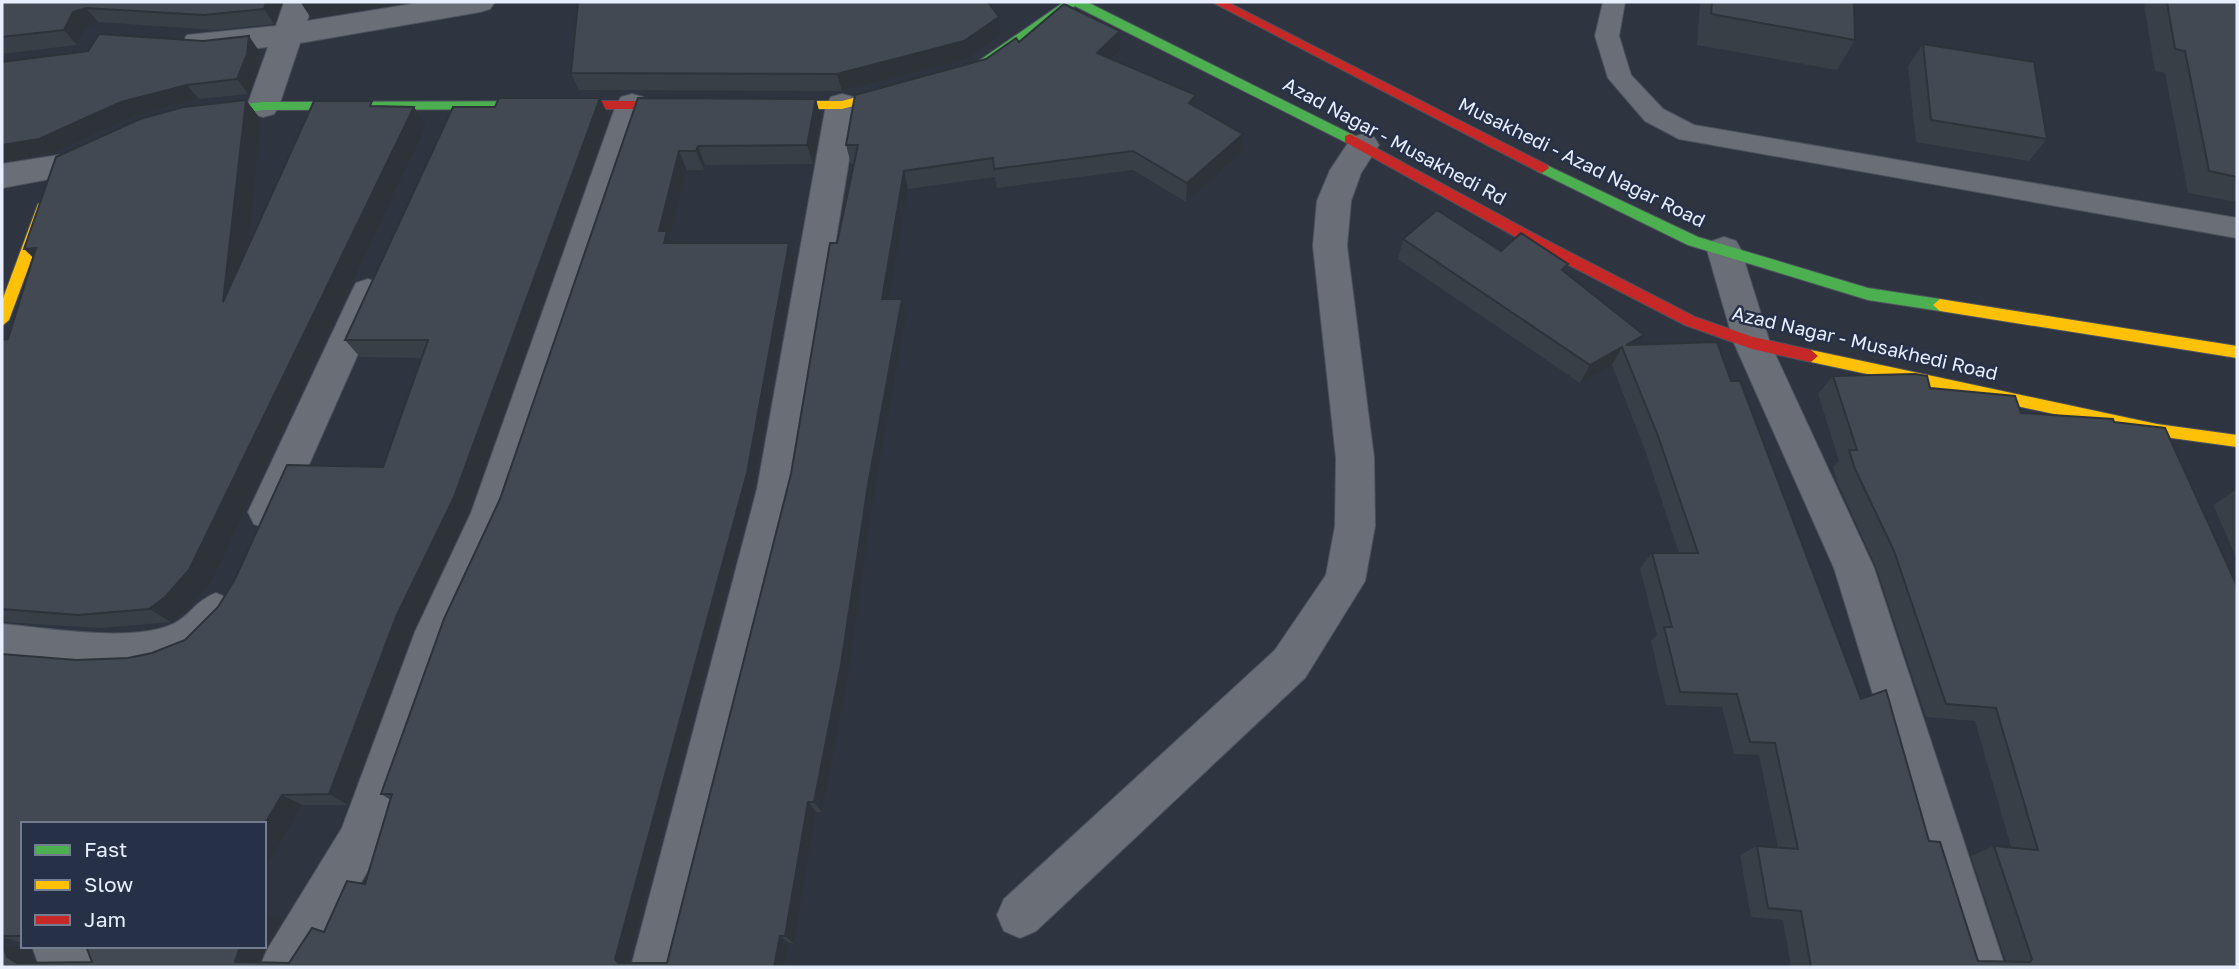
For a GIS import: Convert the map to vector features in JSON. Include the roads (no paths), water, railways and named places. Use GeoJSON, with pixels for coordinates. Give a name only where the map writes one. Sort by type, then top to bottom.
{"type":"FeatureCollection","features":[{"type":"Feature","properties":{"kind":"main road"},"geometry":{"type":"LineString","coordinates":[[953,76],[977,69],[1072,2]]}},
{"type":"Feature","properties":{"kind":"main road","name":"Azad Nagar - Musakhedi Rd"},"geometry":{"type":"LineString","coordinates":[[1078,2],[1363,145],[1539,243],[1690,321]]}},
{"type":"Feature","properties":{"kind":"main road","name":"Musakhedi - Azad Nagar Road"},"geometry":{"type":"LineString","coordinates":[[1218,2],[1486,141],[1693,241],[1868,294],[2237,352]]}},
{"type":"Feature","properties":{"kind":"main road"},"geometry":{"type":"LineString","coordinates":[[744,105],[842,105],[916,85]]}},
{"type":"Feature","properties":{"kind":"main road"},"geometry":{"type":"LineString","coordinates":[[187,117],[263,106],[454,107],[533,103],[702,105]]}},
{"type":"Feature","properties":{"kind":"main road"},"geometry":{"type":"LineString","coordinates":[[2,320],[58,175]]}},
{"type":"Feature","properties":{"kind":"main road","name":"Azad Nagar - Musakhedi Road"},"geometry":{"type":"LineString","coordinates":[[1690,321],[1752,342],[2157,430],[2237,441]]}},
{"type":"Feature","properties":{"kind":"street"},"geometry":{"type":"LineString","coordinates":[[263,106],[299,2]]}},
{"type":"Feature","properties":{"kind":"street"},"geometry":{"type":"LineString","coordinates":[[177,40],[215,43],[286,35],[480,2]]}},
{"type":"Feature","properties":{"kind":"street"},"geometry":{"type":"LineString","coordinates":[[284,967],[360,841],[436,632],[491,513],[632,105]]}},
{"type":"Feature","properties":{"kind":"street"},"geometry":{"type":"LineString","coordinates":[[655,967],[776,488],[842,105]]}},
{"type":"Feature","properties":{"kind":"street"},"geometry":{"type":"LineString","coordinates":[[436,144],[454,107]]}},
{"type":"Feature","properties":{"kind":"street"},"geometry":{"type":"LineString","coordinates":[[1020,915],[1290,664],[1345,581],[1355,526],[1355,458],[1330,246],[1334,201],[1346,170],[1363,145]]}},
{"type":"Feature","properties":{"kind":"street"},"geometry":{"type":"LineString","coordinates":[[2,176],[58,175]]}},
{"type":"Feature","properties":{"kind":"street"},"geometry":{"type":"LineString","coordinates":[[1724,250],[1752,342],[1854,568],[1981,967]]}},
{"type":"Feature","properties":{"kind":"street"},"geometry":{"type":"LineString","coordinates":[[252,547],[384,258]]}},
{"type":"Feature","properties":{"kind":"street"},"geometry":{"type":"LineString","coordinates":[[2157,430],[2174,468]]}},
{"type":"Feature","properties":{"kind":"street"},"geometry":{"type":"LineString","coordinates":[[2,643],[112,651],[181,642],[203,626],[220,607],[236,581]]}},
{"type":"Feature","properties":{"kind":"street"},"geometry":{"type":"LineString","coordinates":[[59,948],[92,967]]}},
{"type":"Feature","properties":{"kind":"lane"},"geometry":{"type":"LineString","coordinates":[[1614,2],[1607,36],[1620,78],[1654,115],[1688,133],[2237,228]]}}]}
